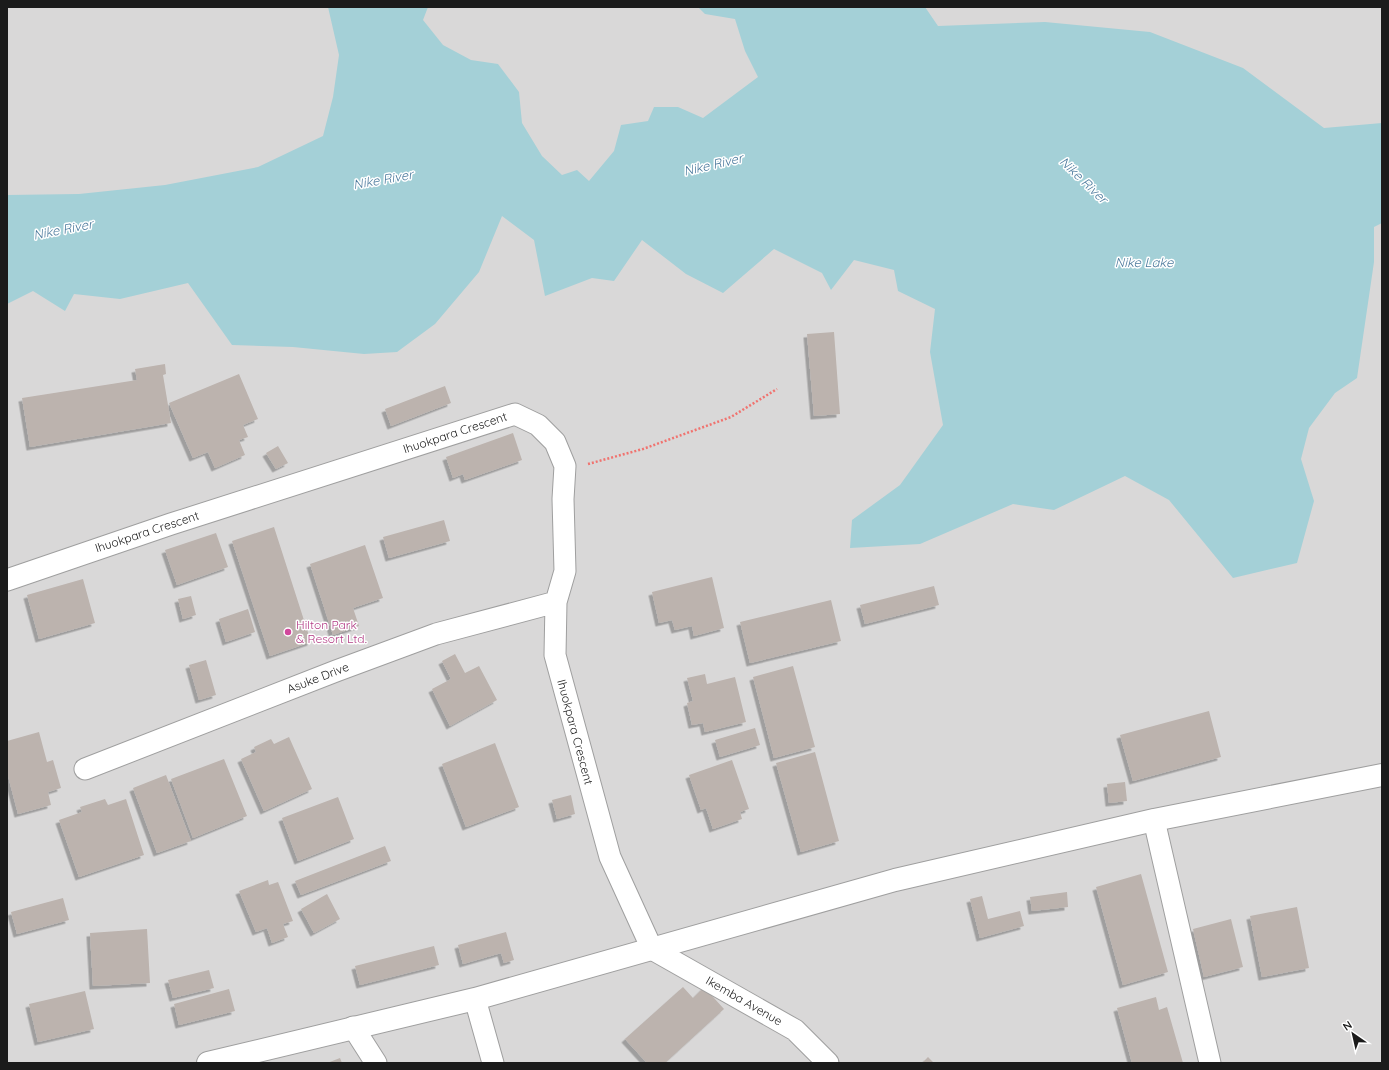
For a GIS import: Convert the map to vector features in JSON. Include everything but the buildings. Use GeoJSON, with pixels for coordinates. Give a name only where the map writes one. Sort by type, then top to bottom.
{"type":"FeatureCollection","features":[{"type":"Feature","properties":{"kind":"street","name":"Ihuokpara Crescent"},"geometry":{"type":"LineString","coordinates":[[7,580],[171,524],[515,414],[538,425],[555,442],[565,466],[563,499],[565,571],[556,602],[555,655],[608,850],[652,949]]}},
{"type":"Feature","properties":{"kind":"street","name":"Asuke Drive"},"geometry":{"type":"LineString","coordinates":[[85,769],[336,670],[436,634],[556,602]]}},
{"type":"Feature","properties":{"kind":"street"},"geometry":{"type":"LineString","coordinates":[[208,1063],[353,1027],[475,999],[895,880],[1154,820],[1382,775]]}},
{"type":"Feature","properties":{"kind":"street"},"geometry":{"type":"LineString","coordinates":[[1154,820],[1210,1063]]}},
{"type":"Feature","properties":{"kind":"street","name":"Ikemba Avenue"},"geometry":{"type":"LineString","coordinates":[[652,949],[794,1030],[828,1063]]}},
{"type":"Feature","properties":{"kind":"street"},"geometry":{"type":"LineString","coordinates":[[475,999],[493,1063]]}},
{"type":"Feature","properties":{"kind":"street"},"geometry":{"type":"LineString","coordinates":[[353,1027],[376,1063]]}},
{"type":"Feature","properties":{"kind":"path"},"geometry":{"type":"LineString","coordinates":[[565,466],[589,464],[643,449],[731,417],[777,389]]}},
{"type":"Feature","properties":{"kind":"shaded area"},"geometry":{"type":"Polygon","coordinates":[[[7,7],[1382,7],[1382,1063],[7,1063],[7,7]]]}},
{"type":"Feature","properties":{"kind":"water","name":"Nike Lake"},"geometry":{"type":"Polygon","coordinates":[[[328,7],[428,7],[423,20],[443,45],[471,60],[498,64],[519,92],[522,123],[542,156],[562,175],[577,170],[589,181],[614,151],[621,125],[648,121],[654,107],[678,107],[703,118],[758,77],[745,51],[735,19],[705,14],[698,7],[925,7],[938,26],[1045,22],[1150,32],[1243,68],[1324,128],[1382,123],[1382,223],[1374,227],[1374,262],[1357,378],[1335,393],[1309,428],[1301,459],[1314,501],[1297,563],[1233,578],[1169,500],[1125,476],[1054,510],[1013,504],[920,544],[850,548],[852,520],[900,485],[943,425],[930,352],[935,309],[898,291],[894,270],[854,260],[831,290],[822,273],[774,249],[723,293],[686,274],[642,240],[614,281],[592,278],[545,296],[534,240],[502,216],[479,272],[435,324],[397,352],[364,354],[293,347],[232,345],[188,283],[120,299],[74,294],[65,311],[33,291],[7,304],[7,195],[79,194],[165,185],[258,167],[323,136],[333,97],[339,55],[328,7]]]}},
{"type":"Feature","properties":{"kind":"place","name":"Hilton Park & Resort Ltd."},"geometry":{"type":"Point","coordinates":[288,632]}},
{"type":"Feature","properties":{"kind":"water label","name":"Nike River"},"geometry":{"type":"Point","coordinates":[713,164]}},
{"type":"Feature","properties":{"kind":"water label","name":"Nike River"},"geometry":{"type":"Point","coordinates":[383,179]}},
{"type":"Feature","properties":{"kind":"water label","name":"Nike River"},"geometry":{"type":"Point","coordinates":[1084,180]}},
{"type":"Feature","properties":{"kind":"water label","name":"Nike River"},"geometry":{"type":"Point","coordinates":[63,229]}}]}
